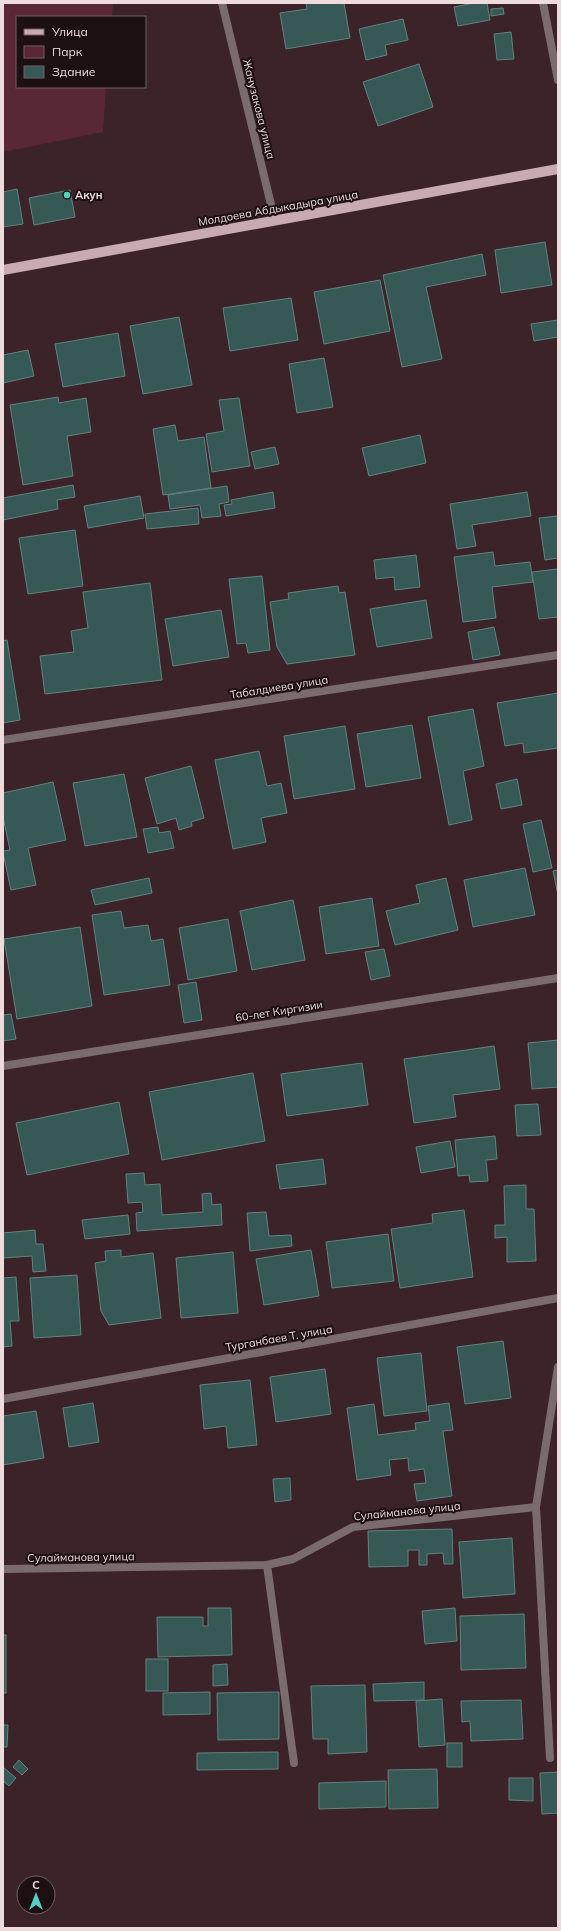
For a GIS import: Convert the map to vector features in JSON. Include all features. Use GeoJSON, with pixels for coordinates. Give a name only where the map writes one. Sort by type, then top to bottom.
{"type":"FeatureCollection","features":[{"type":"Feature","properties":{"kind":"main road","name":"Молдоева Абдыкадыра улица"},"geometry":{"type":"LineString","coordinates":[[3,270],[558,169]]}},
{"type":"Feature","properties":{"kind":"street","name":"Жанузакова улица"},"geometry":{"type":"LineString","coordinates":[[222,3],[275,221]]}},
{"type":"Feature","properties":{"kind":"street"},"geometry":{"type":"LineString","coordinates":[[542,3],[558,80]]}},
{"type":"Feature","properties":{"kind":"street","name":"Табалдиева улица"},"geometry":{"type":"LineString","coordinates":[[3,740],[558,655]]}},
{"type":"Feature","properties":{"kind":"street","name":"60-лет Киргизии"},"geometry":{"type":"LineString","coordinates":[[3,1066],[558,978]]}},
{"type":"Feature","properties":{"kind":"street","name":"Турганбаев Т. улица"},"geometry":{"type":"LineString","coordinates":[[3,1399],[558,1298]]}},
{"type":"Feature","properties":{"kind":"street"},"geometry":{"type":"LineString","coordinates":[[550,1758],[536,1506],[558,1368]]}},
{"type":"Feature","properties":{"kind":"street","name":"Сулайманова улица"},"geometry":{"type":"LineString","coordinates":[[3,1569],[267,1565],[293,1559],[352,1527],[536,1506]]}},
{"type":"Feature","properties":{"kind":"street"},"geometry":{"type":"LineString","coordinates":[[267,1565],[294,1763]]}},
{"type":"Feature","properties":{"kind":"green space"},"geometry":{"type":"Polygon","coordinates":[[[3,3],[113,3],[112,16],[16,16],[16,88],[106,88],[103,132],[3,152],[3,3]]]}},
{"type":"Feature","properties":{"kind":"building"},"geometry":{"type":"Polygon","coordinates":[[[306,3],[344,3],[350,38],[286,49],[280,13],[307,9],[306,3]]]}},
{"type":"Feature","properties":{"kind":"building"},"geometry":{"type":"Polygon","coordinates":[[[474,3],[487,3],[490,20],[458,26],[454,7],[474,3]]]}},
{"type":"Feature","properties":{"kind":"building"},"geometry":{"type":"Polygon","coordinates":[[[503,8],[504,14],[491,16],[491,9],[503,8]]]}},
{"type":"Feature","properties":{"kind":"building"},"geometry":{"type":"Polygon","coordinates":[[[403,19],[408,40],[385,45],[387,55],[366,60],[359,29],[403,19]]]}},
{"type":"Feature","properties":{"kind":"building"},"geometry":{"type":"Polygon","coordinates":[[[511,32],[514,59],[497,60],[494,34],[511,32]]]}},
{"type":"Feature","properties":{"kind":"building"},"geometry":{"type":"Polygon","coordinates":[[[419,64],[433,107],[378,126],[363,82],[419,64]]]}},
{"type":"Feature","properties":{"kind":"building"},"geometry":{"type":"Polygon","coordinates":[[[17,189],[23,224],[3,227],[3,192],[17,189]]]}},
{"type":"Feature","properties":{"kind":"building"},"geometry":{"type":"Polygon","coordinates":[[[70,190],[75,217],[34,225],[29,198],[70,190]]]}},
{"type":"Feature","properties":{"kind":"building"},"geometry":{"type":"Polygon","coordinates":[[[545,242],[552,285],[501,293],[495,250],[545,242]]]}},
{"type":"Feature","properties":{"kind":"building"},"geometry":{"type":"Polygon","coordinates":[[[482,254],[486,275],[426,287],[442,359],[402,367],[383,275],[482,254]]]}},
{"type":"Feature","properties":{"kind":"building"},"geometry":{"type":"Polygon","coordinates":[[[380,280],[390,331],[324,344],[314,292],[380,280]]]}},
{"type":"Feature","properties":{"kind":"building"},"geometry":{"type":"Polygon","coordinates":[[[291,298],[298,340],[230,351],[223,308],[291,298]]]}},
{"type":"Feature","properties":{"kind":"building"},"geometry":{"type":"Polygon","coordinates":[[[179,317],[192,385],[143,394],[130,326],[179,317]]]}},
{"type":"Feature","properties":{"kind":"building"},"geometry":{"type":"Polygon","coordinates":[[[558,320],[558,337],[534,341],[531,324],[558,320]]]}},
{"type":"Feature","properties":{"kind":"building"},"geometry":{"type":"Polygon","coordinates":[[[118,333],[125,376],[63,387],[55,344],[118,333]]]}},
{"type":"Feature","properties":{"kind":"building"},"geometry":{"type":"Polygon","coordinates":[[[28,350],[34,376],[3,383],[3,355],[28,350]]]}},
{"type":"Feature","properties":{"kind":"building"},"geometry":{"type":"Polygon","coordinates":[[[324,358],[333,407],[297,413],[289,364],[324,358]]]}},
{"type":"Feature","properties":{"kind":"building"},"geometry":{"type":"Polygon","coordinates":[[[58,397],[59,403],[86,398],[91,432],[67,436],[73,476],[23,485],[10,405],[58,397]]]}},
{"type":"Feature","properties":{"kind":"building"},"geometry":{"type":"Polygon","coordinates":[[[239,398],[250,466],[212,472],[206,434],[224,431],[219,400],[239,398]]]}},
{"type":"Feature","properties":{"kind":"building"},"geometry":{"type":"Polygon","coordinates":[[[175,425],[178,441],[204,437],[211,488],[163,495],[153,429],[175,425]]]}},
{"type":"Feature","properties":{"kind":"building"},"geometry":{"type":"Polygon","coordinates":[[[420,435],[426,463],[369,476],[362,448],[420,435]]]}},
{"type":"Feature","properties":{"kind":"building"},"geometry":{"type":"Polygon","coordinates":[[[275,447],[279,464],[255,469],[251,452],[275,447]]]}},
{"type":"Feature","properties":{"kind":"building"},"geometry":{"type":"Polygon","coordinates":[[[73,485],[75,497],[57,500],[58,509],[3,520],[3,498],[73,485]]]}},
{"type":"Feature","properties":{"kind":"building"},"geometry":{"type":"Polygon","coordinates":[[[227,486],[229,502],[219,504],[221,516],[202,518],[200,505],[170,509],[168,495],[227,486]]]}},
{"type":"Feature","properties":{"kind":"building"},"geometry":{"type":"Polygon","coordinates":[[[273,492],[275,508],[226,516],[224,505],[232,504],[231,500],[273,492]]]}},
{"type":"Feature","properties":{"kind":"building"},"geometry":{"type":"Polygon","coordinates":[[[527,492],[531,516],[472,525],[476,546],[457,549],[450,504],[527,492]]]}},
{"type":"Feature","properties":{"kind":"building"},"geometry":{"type":"Polygon","coordinates":[[[140,496],[144,518],[88,528],[84,506],[140,496]]]}},
{"type":"Feature","properties":{"kind":"building"},"geometry":{"type":"Polygon","coordinates":[[[198,508],[199,524],[147,529],[145,514],[198,508]]]}},
{"type":"Feature","properties":{"kind":"building"},"geometry":{"type":"Polygon","coordinates":[[[558,516],[558,558],[545,560],[539,518],[558,516]]]}},
{"type":"Feature","properties":{"kind":"building"},"geometry":{"type":"Polygon","coordinates":[[[75,530],[83,586],[28,594],[19,538],[75,530]]]}},
{"type":"Feature","properties":{"kind":"building"},"geometry":{"type":"Polygon","coordinates":[[[493,552],[495,566],[530,562],[533,582],[492,587],[496,618],[463,622],[454,557],[493,552]]]}},
{"type":"Feature","properties":{"kind":"building"},"geometry":{"type":"Polygon","coordinates":[[[416,555],[420,587],[395,590],[394,577],[376,579],[374,560],[416,555]]]}},
{"type":"Feature","properties":{"kind":"building"},"geometry":{"type":"Polygon","coordinates":[[[558,569],[558,617],[539,619],[532,572],[558,569]]]}},
{"type":"Feature","properties":{"kind":"building"},"geometry":{"type":"Polygon","coordinates":[[[262,576],[270,650],[248,653],[246,643],[237,644],[229,579],[262,576]]]}},
{"type":"Feature","properties":{"kind":"building"},"geometry":{"type":"Polygon","coordinates":[[[150,583],[162,680],[45,694],[40,656],[74,652],[71,631],[88,628],[83,592],[150,583]]]}},
{"type":"Feature","properties":{"kind":"building"},"geometry":{"type":"Polygon","coordinates":[[[338,586],[339,593],[345,592],[355,655],[287,664],[277,647],[270,602],[289,599],[288,593],[338,586]]]}},
{"type":"Feature","properties":{"kind":"building"},"geometry":{"type":"Polygon","coordinates":[[[426,600],[432,638],[377,647],[370,609],[426,600]]]}},
{"type":"Feature","properties":{"kind":"building"},"geometry":{"type":"Polygon","coordinates":[[[221,610],[229,657],[173,666],[165,619],[221,610]]]}},
{"type":"Feature","properties":{"kind":"building"},"geometry":{"type":"Polygon","coordinates":[[[494,627],[500,655],[473,660],[468,632],[494,627]]]}},
{"type":"Feature","properties":{"kind":"building"},"geometry":{"type":"Polygon","coordinates":[[[7,640],[20,720],[3,723],[3,641],[7,640]]]}},
{"type":"Feature","properties":{"kind":"building"},"geometry":{"type":"Polygon","coordinates":[[[558,693],[558,748],[524,753],[523,743],[505,746],[497,703],[558,693]]]}},
{"type":"Feature","properties":{"kind":"building"},"geometry":{"type":"Polygon","coordinates":[[[473,709],[484,766],[463,771],[472,820],[449,825],[428,717],[473,709]]]}},
{"type":"Feature","properties":{"kind":"building"},"geometry":{"type":"Polygon","coordinates":[[[412,725],[421,778],[366,787],[357,734],[412,725]]]}},
{"type":"Feature","properties":{"kind":"building"},"geometry":{"type":"Polygon","coordinates":[[[345,726],[355,789],[294,799],[284,736],[345,726]]]}},
{"type":"Feature","properties":{"kind":"building"},"geometry":{"type":"Polygon","coordinates":[[[259,751],[267,786],[281,783],[287,813],[261,818],[266,842],[233,849],[215,760],[259,751]]]}},
{"type":"Feature","properties":{"kind":"building"},"geometry":{"type":"Polygon","coordinates":[[[191,766],[204,818],[191,822],[192,826],[179,830],[176,818],[157,824],[145,778],[191,766]]]}},
{"type":"Feature","properties":{"kind":"building"},"geometry":{"type":"Polygon","coordinates":[[[124,774],[137,837],[85,846],[73,783],[124,774]]]}},
{"type":"Feature","properties":{"kind":"building"},"geometry":{"type":"Polygon","coordinates":[[[517,779],[522,805],[501,809],[496,784],[517,779]]]}},
{"type":"Feature","properties":{"kind":"building"},"geometry":{"type":"Polygon","coordinates":[[[53,782],[66,840],[28,848],[36,885],[11,890],[3,853],[3,851],[10,850],[3,817],[3,793],[53,782]]]}},
{"type":"Feature","properties":{"kind":"building"},"geometry":{"type":"Polygon","coordinates":[[[541,820],[552,868],[533,872],[523,824],[541,820]]]}},
{"type":"Feature","properties":{"kind":"building"},"geometry":{"type":"Polygon","coordinates":[[[158,827],[159,833],[170,831],[174,848],[148,853],[143,829],[158,827]]]}},
{"type":"Feature","properties":{"kind":"building"},"geometry":{"type":"Polygon","coordinates":[[[525,868],[535,915],[473,927],[464,880],[525,868]]]}},
{"type":"Feature","properties":{"kind":"building"},"geometry":{"type":"Polygon","coordinates":[[[558,870],[558,895],[553,871],[558,870]]]}},
{"type":"Feature","properties":{"kind":"building"},"geometry":{"type":"Polygon","coordinates":[[[149,878],[152,893],[95,905],[91,890],[149,878]]]}},
{"type":"Feature","properties":{"kind":"building"},"geometry":{"type":"Polygon","coordinates":[[[446,878],[458,930],[395,945],[386,911],[420,903],[416,885],[446,878]]]}},
{"type":"Feature","properties":{"kind":"building"},"geometry":{"type":"Polygon","coordinates":[[[372,898],[379,946],[326,954],[319,907],[372,898]]]}},
{"type":"Feature","properties":{"kind":"building"},"geometry":{"type":"Polygon","coordinates":[[[293,900],[305,960],[252,970],[240,911],[293,900]]]}},
{"type":"Feature","properties":{"kind":"building"},"geometry":{"type":"Polygon","coordinates":[[[121,911],[124,928],[148,925],[151,941],[163,939],[170,985],[104,995],[92,915],[121,911]]]}},
{"type":"Feature","properties":{"kind":"building"},"geometry":{"type":"Polygon","coordinates":[[[228,919],[237,971],[188,980],[179,928],[228,919]]]}},
{"type":"Feature","properties":{"kind":"building"},"geometry":{"type":"Polygon","coordinates":[[[80,927],[92,1006],[17,1019],[4,939],[80,927]]]}},
{"type":"Feature","properties":{"kind":"building"},"geometry":{"type":"Polygon","coordinates":[[[384,949],[390,976],[371,980],[365,952],[384,949]]]}},
{"type":"Feature","properties":{"kind":"building"},"geometry":{"type":"Polygon","coordinates":[[[196,982],[202,1020],[184,1023],[178,985],[196,982]]]}},
{"type":"Feature","properties":{"kind":"building"},"geometry":{"type":"Polygon","coordinates":[[[11,1014],[16,1039],[3,1041],[3,1015],[11,1014]]]}},
{"type":"Feature","properties":{"kind":"building"},"geometry":{"type":"Polygon","coordinates":[[[558,1040],[558,1087],[532,1089],[528,1043],[558,1040]]]}},
{"type":"Feature","properties":{"kind":"building"},"geometry":{"type":"Polygon","coordinates":[[[494,1046],[500,1089],[453,1095],[456,1117],[414,1123],[404,1059],[494,1046]]]}},
{"type":"Feature","properties":{"kind":"building"},"geometry":{"type":"Polygon","coordinates":[[[362,1063],[368,1105],[287,1116],[281,1074],[362,1063]]]}},
{"type":"Feature","properties":{"kind":"building"},"geometry":{"type":"Polygon","coordinates":[[[253,1073],[265,1141],[162,1160],[149,1092],[253,1073]]]}},
{"type":"Feature","properties":{"kind":"building"},"geometry":{"type":"Polygon","coordinates":[[[119,1102],[129,1154],[27,1175],[16,1123],[119,1102]]]}},
{"type":"Feature","properties":{"kind":"building"},"geometry":{"type":"Polygon","coordinates":[[[538,1104],[541,1135],[517,1136],[515,1105],[538,1104]]]}},
{"type":"Feature","properties":{"kind":"building"},"geometry":{"type":"Polygon","coordinates":[[[495,1136],[497,1159],[486,1160],[488,1181],[470,1182],[469,1175],[458,1176],[455,1140],[495,1136]]]}},
{"type":"Feature","properties":{"kind":"building"},"geometry":{"type":"Polygon","coordinates":[[[450,1141],[455,1167],[421,1173],[416,1147],[450,1141]]]}},
{"type":"Feature","properties":{"kind":"building"},"geometry":{"type":"Polygon","coordinates":[[[323,1159],[326,1184],[280,1189],[276,1165],[323,1159]]]}},
{"type":"Feature","properties":{"kind":"building"},"geometry":{"type":"Polygon","coordinates":[[[144,1173],[145,1185],[160,1184],[162,1215],[203,1212],[202,1194],[211,1193],[212,1205],[221,1204],[222,1225],[137,1231],[136,1213],[143,1212],[142,1202],[128,1203],[126,1174],[144,1173]]]}},
{"type":"Feature","properties":{"kind":"building"},"geometry":{"type":"Polygon","coordinates":[[[526,1185],[526,1209],[534,1209],[536,1261],[507,1262],[507,1237],[495,1238],[495,1225],[505,1225],[504,1186],[526,1185]]]}},
{"type":"Feature","properties":{"kind":"building"},"geometry":{"type":"Polygon","coordinates":[[[464,1210],[473,1277],[400,1288],[391,1229],[433,1223],[432,1214],[464,1210]]]}},
{"type":"Feature","properties":{"kind":"building"},"geometry":{"type":"Polygon","coordinates":[[[266,1212],[269,1236],[291,1235],[292,1246],[250,1251],[247,1213],[266,1212]]]}},
{"type":"Feature","properties":{"kind":"building"},"geometry":{"type":"Polygon","coordinates":[[[128,1215],[130,1234],[85,1239],[82,1220],[128,1215]]]}},
{"type":"Feature","properties":{"kind":"building"},"geometry":{"type":"Polygon","coordinates":[[[35,1230],[36,1244],[43,1244],[46,1271],[33,1272],[32,1256],[3,1258],[3,1233],[35,1230]]]}},
{"type":"Feature","properties":{"kind":"building"},"geometry":{"type":"Polygon","coordinates":[[[388,1234],[394,1281],[332,1288],[326,1242],[388,1234]]]}},
{"type":"Feature","properties":{"kind":"building"},"geometry":{"type":"Polygon","coordinates":[[[121,1250],[121,1257],[153,1253],[161,1318],[109,1325],[101,1311],[95,1263],[106,1261],[105,1251],[121,1250]]]}},
{"type":"Feature","properties":{"kind":"building"},"geometry":{"type":"Polygon","coordinates":[[[311,1250],[319,1296],[264,1305],[256,1259],[311,1250]]]}},
{"type":"Feature","properties":{"kind":"building"},"geometry":{"type":"Polygon","coordinates":[[[233,1252],[238,1313],[181,1318],[176,1258],[233,1252]]]}},
{"type":"Feature","properties":{"kind":"building"},"geometry":{"type":"Polygon","coordinates":[[[77,1275],[81,1335],[34,1338],[30,1278],[77,1275]]]}},
{"type":"Feature","properties":{"kind":"building"},"geometry":{"type":"Polygon","coordinates":[[[16,1277],[19,1321],[10,1321],[12,1346],[3,1347],[3,1278],[16,1277]]]}},
{"type":"Feature","properties":{"kind":"building"},"geometry":{"type":"Polygon","coordinates":[[[503,1341],[511,1398],[465,1404],[457,1347],[503,1341]]]}},
{"type":"Feature","properties":{"kind":"building"},"geometry":{"type":"Polygon","coordinates":[[[421,1353],[427,1411],[384,1416],[377,1358],[421,1353]]]}},
{"type":"Feature","properties":{"kind":"building"},"geometry":{"type":"Polygon","coordinates":[[[325,1369],[331,1414],[276,1422],[270,1377],[325,1369]]]}},
{"type":"Feature","properties":{"kind":"building"},"geometry":{"type":"Polygon","coordinates":[[[250,1380],[257,1445],[228,1448],[226,1426],[204,1429],[200,1385],[250,1380]]]}},
{"type":"Feature","properties":{"kind":"building"},"geometry":{"type":"Polygon","coordinates":[[[93,1403],[99,1442],[69,1447],[63,1408],[93,1403]]]}},
{"type":"Feature","properties":{"kind":"building"},"geometry":{"type":"Polygon","coordinates":[[[449,1403],[453,1430],[443,1431],[452,1496],[417,1501],[414,1484],[426,1483],[424,1469],[409,1471],[408,1458],[389,1460],[391,1475],[357,1480],[347,1408],[374,1404],[378,1435],[416,1430],[415,1423],[430,1421],[428,1406],[449,1403]]]}},
{"type":"Feature","properties":{"kind":"building"},"geometry":{"type":"Polygon","coordinates":[[[36,1411],[44,1458],[3,1465],[3,1416],[36,1411]]]}},
{"type":"Feature","properties":{"kind":"building"},"geometry":{"type":"Polygon","coordinates":[[[290,1478],[291,1500],[275,1502],[273,1479],[290,1478]]]}},
{"type":"Feature","properties":{"kind":"building"},"geometry":{"type":"Polygon","coordinates":[[[452,1529],[453,1564],[444,1564],[443,1553],[427,1554],[427,1565],[419,1565],[419,1550],[408,1550],[408,1566],[369,1567],[368,1531],[452,1529]]]}},
{"type":"Feature","properties":{"kind":"building"},"geometry":{"type":"Polygon","coordinates":[[[512,1538],[515,1594],[463,1598],[459,1542],[512,1538]]]}},
{"type":"Feature","properties":{"kind":"building"},"geometry":{"type":"Polygon","coordinates":[[[208,1608],[231,1608],[232,1655],[158,1657],[157,1617],[203,1617],[203,1626],[208,1626],[208,1608]]]}},
{"type":"Feature","properties":{"kind":"building"},"geometry":{"type":"Polygon","coordinates":[[[455,1608],[457,1641],[425,1644],[422,1611],[455,1608]]]}},
{"type":"Feature","properties":{"kind":"building"},"geometry":{"type":"Polygon","coordinates":[[[524,1614],[526,1668],[461,1670],[460,1616],[524,1614]]]}},
{"type":"Feature","properties":{"kind":"building"},"geometry":{"type":"Polygon","coordinates":[[[3,1635],[6,1635],[6,1693],[3,1693],[3,1635]]]}},
{"type":"Feature","properties":{"kind":"building"},"geometry":{"type":"Polygon","coordinates":[[[146,1659],[168,1659],[168,1691],[146,1691],[146,1659]]]}},
{"type":"Feature","properties":{"kind":"building"},"geometry":{"type":"Polygon","coordinates":[[[227,1664],[228,1685],[213,1686],[213,1665],[227,1664]]]}},
{"type":"Feature","properties":{"kind":"building"},"geometry":{"type":"Polygon","coordinates":[[[424,1682],[424,1700],[374,1701],[373,1684],[424,1682]]]}},
{"type":"Feature","properties":{"kind":"building"},"geometry":{"type":"Polygon","coordinates":[[[365,1685],[367,1752],[328,1754],[328,1739],[313,1739],[311,1686],[365,1685]]]}},
{"type":"Feature","properties":{"kind":"building"},"geometry":{"type":"Polygon","coordinates":[[[210,1692],[210,1714],[163,1715],[163,1693],[210,1692]]]}},
{"type":"Feature","properties":{"kind":"building"},"geometry":{"type":"Polygon","coordinates":[[[279,1692],[279,1739],[218,1740],[217,1693],[279,1692]]]}},
{"type":"Feature","properties":{"kind":"building"},"geometry":{"type":"Polygon","coordinates":[[[442,1699],[445,1745],[419,1747],[416,1701],[442,1699]]]}},
{"type":"Feature","properties":{"kind":"building"},"geometry":{"type":"Polygon","coordinates":[[[521,1700],[523,1739],[471,1741],[470,1721],[462,1722],[461,1701],[521,1700]]]}},
{"type":"Feature","properties":{"kind":"building"},"geometry":{"type":"Polygon","coordinates":[[[3,1725],[8,1725],[7,1747],[3,1747],[3,1725]]]}},
{"type":"Feature","properties":{"kind":"building"},"geometry":{"type":"Polygon","coordinates":[[[447,1743],[462,1743],[462,1767],[447,1767],[447,1743]]]}},
{"type":"Feature","properties":{"kind":"building"},"geometry":{"type":"Polygon","coordinates":[[[278,1752],[278,1769],[197,1770],[197,1753],[278,1752]]]}},
{"type":"Feature","properties":{"kind":"building"},"geometry":{"type":"Polygon","coordinates":[[[19,1760],[28,1769],[22,1775],[13,1767],[19,1760]]]}},
{"type":"Feature","properties":{"kind":"building"},"geometry":{"type":"Polygon","coordinates":[[[3,1767],[16,1778],[9,1786],[3,1781],[3,1767]]]}},
{"type":"Feature","properties":{"kind":"building"},"geometry":{"type":"Polygon","coordinates":[[[437,1769],[438,1808],[389,1809],[388,1770],[437,1769]]]}},
{"type":"Feature","properties":{"kind":"building"},"geometry":{"type":"Polygon","coordinates":[[[558,1772],[558,1813],[542,1814],[540,1773],[558,1772]]]}},
{"type":"Feature","properties":{"kind":"building"},"geometry":{"type":"Polygon","coordinates":[[[509,1778],[533,1778],[533,1801],[509,1800],[509,1778]]]}},
{"type":"Feature","properties":{"kind":"building"},"geometry":{"type":"Polygon","coordinates":[[[386,1781],[386,1807],[319,1809],[319,1783],[386,1781]]]}},
{"type":"Feature","properties":{"kind":"place","name":"Акун"},"geometry":{"type":"Point","coordinates":[67,195]}}]}
